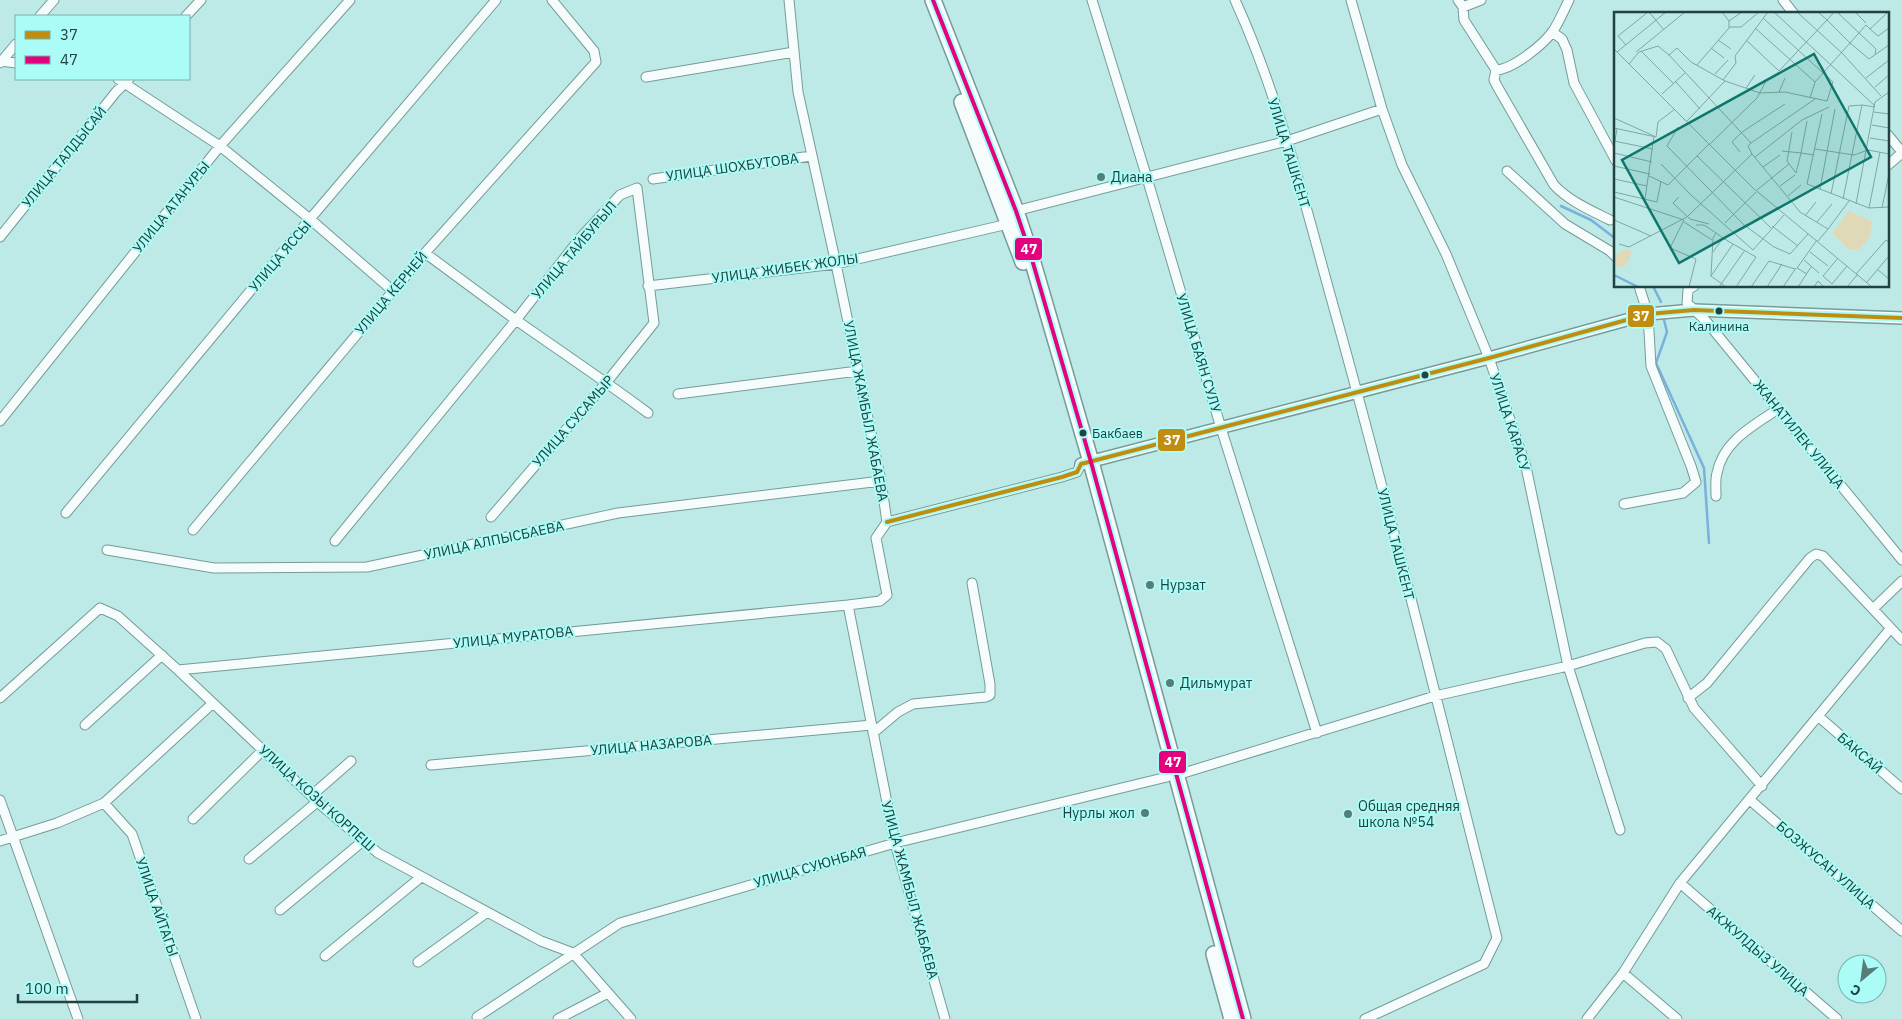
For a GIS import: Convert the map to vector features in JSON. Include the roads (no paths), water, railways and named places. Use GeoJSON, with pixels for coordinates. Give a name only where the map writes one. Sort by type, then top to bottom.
{"type":"FeatureCollection","features":[{"type":"Feature","properties":{"kind":"highway"},"geometry":{"type":"LineString","coordinates":[[922,0],[1022,259],[1086,463]]}},
{"type":"Feature","properties":{"kind":"highway"},"geometry":{"type":"LineString","coordinates":[[932,0],[1016,210],[1031,256],[1172,776],[1243,1019]]}},
{"type":"Feature","properties":{"kind":"highway"},"geometry":{"type":"LineString","coordinates":[[1172,776],[1232,1019]]}},
{"type":"Feature","properties":{"kind":"street"},"geometry":{"type":"LineString","coordinates":[[41,15],[54,0]]}},
{"type":"Feature","properties":{"kind":"street"},"geometry":{"type":"LineString","coordinates":[[187,15],[201,0]]}},
{"type":"Feature","properties":{"kind":"street","name":"УЛИЦА АТАНУРЫ"},"geometry":{"type":"LineString","coordinates":[[0,420],[220,146],[350,0]]}},
{"type":"Feature","properties":{"kind":"street","name":"УЛИЦА ЯССЫ"},"geometry":{"type":"LineString","coordinates":[[66,514],[310,219],[496,0]]}},
{"type":"Feature","properties":{"kind":"street","name":"УЛИЦА КЕРНЕЙ"},"geometry":{"type":"LineString","coordinates":[[193,530],[425,253],[596,62],[594,51],[552,0]]}},
{"type":"Feature","properties":{"kind":"street","name":"УЛИЦА ЖАМБЫЛ ЖАБАЕВА"},"geometry":{"type":"LineString","coordinates":[[789,0],[798,92],[836,264],[887,522],[876,538],[886,595],[880,601],[848,605],[895,843],[944,1019]]}},
{"type":"Feature","properties":{"kind":"street","name":"УЛИЦА БАЯН СУЛУ"},"geometry":{"type":"LineString","coordinates":[[1092,0],[1221,428],[1317,734]]}},
{"type":"Feature","properties":{"kind":"street","name":"УЛИЦА ТАШКЕНТ"},"geometry":{"type":"LineString","coordinates":[[1235,0],[1247,27],[1287,141],[1357,392],[1497,938],[1484,964],[1365,1019]]}},
{"type":"Feature","properties":{"kind":"street","name":"УЛИЦА КАРАСУ"},"geometry":{"type":"LineString","coordinates":[[1351,0],[1382,109],[1402,165],[1446,254],[1490,358],[1526,467],[1568,666],[1620,830]]}},
{"type":"Feature","properties":{"kind":"street"},"geometry":{"type":"LineString","coordinates":[[1481,0],[1461,4],[1464,20],[1496,70],[1494,80],[1497,86],[1554,185],[1561,193],[1573,201],[1610,220]]}},
{"type":"Feature","properties":{"kind":"street"},"geometry":{"type":"LineString","coordinates":[[1496,70],[1506,69],[1540,45],[1552,32],[1569,0]]}},
{"type":"Feature","properties":{"kind":"street"},"geometry":{"type":"LineString","coordinates":[[1783,0],[1792,12]]}},
{"type":"Feature","properties":{"kind":"street"},"geometry":{"type":"LineString","coordinates":[[1552,32],[1562,39],[1567,50],[1574,83],[1614,157]]}},
{"type":"Feature","properties":{"kind":"street"},"geometry":{"type":"LineString","coordinates":[[1,62],[15,45]]}},
{"type":"Feature","properties":{"kind":"street"},"geometry":{"type":"LineString","coordinates":[[646,77],[794,52]]}},
{"type":"Feature","properties":{"kind":"street"},"geometry":{"type":"LineString","coordinates":[[1,62],[15,63]]}},
{"type":"Feature","properties":{"kind":"street"},"geometry":{"type":"LineString","coordinates":[[124,80],[220,146],[310,219],[393,291]]}},
{"type":"Feature","properties":{"kind":"street","name":"УЛИЦА ТАЛДЫСАЙ"},"geometry":{"type":"LineString","coordinates":[[0,237],[124,80]]}},
{"type":"Feature","properties":{"kind":"street"},"geometry":{"type":"LineString","coordinates":[[1016,210],[1287,141],[1382,109]]}},
{"type":"Feature","properties":{"kind":"street"},"geometry":{"type":"LineString","coordinates":[[1890,138],[1902,153],[1890,162]]}},
{"type":"Feature","properties":{"kind":"street","name":"УЛИЦА ШОХБУТОВА"},"geometry":{"type":"LineString","coordinates":[[653,179],[812,156]]}},
{"type":"Feature","properties":{"kind":"street"},"geometry":{"type":"LineString","coordinates":[[1507,171],[1565,224],[1614,255]]}},
{"type":"Feature","properties":{"kind":"street","name":"УЛИЦА ТАЙБУРЫЛ"},"geometry":{"type":"LineString","coordinates":[[335,541],[516,320],[581,237],[620,195],[637,188],[648,286]]}},
{"type":"Feature","properties":{"kind":"street","name":"УЛИЦА ЖИБЕК ЖОЛЫ"},"geometry":{"type":"LineString","coordinates":[[648,286],[836,264],[1008,224]]}},
{"type":"Feature","properties":{"kind":"street"},"geometry":{"type":"LineString","coordinates":[[425,253],[648,413]]}},
{"type":"Feature","properties":{"kind":"street","name":"УЛИЦА СУСАМЫР"},"geometry":{"type":"LineString","coordinates":[[491,517],[606,383],[654,323],[648,286]]}},
{"type":"Feature","properties":{"kind":"street"},"geometry":{"type":"LineString","coordinates":[[1624,504],[1683,493],[1696,482],[1652,366],[1648,314],[1640,288]]}},
{"type":"Feature","properties":{"kind":"street"},"geometry":{"type":"LineString","coordinates":[[1689,288],[1687,304],[1694,310]]}},
{"type":"Feature","properties":{"kind":"street"},"geometry":{"type":"LineString","coordinates":[[887,522],[1062,477],[1077,472],[1086,463],[1490,358],[1648,314],[1694,310],[1902,318]]}},
{"type":"Feature","properties":{"kind":"street","name":"ЖАНАТИЛЕК УЛИЦА"},"geometry":{"type":"LineString","coordinates":[[1694,310],[1706,321],[1902,560]]}},
{"type":"Feature","properties":{"kind":"street"},"geometry":{"type":"LineString","coordinates":[[678,394],[858,371]]}},
{"type":"Feature","properties":{"kind":"street"},"geometry":{"type":"LineString","coordinates":[[1716,496],[1716,474],[1723,454],[1732,442],[1778,409]]}},
{"type":"Feature","properties":{"kind":"street","name":"УЛИЦА АЛПЫСБАЕВА"},"geometry":{"type":"LineString","coordinates":[[107,550],[214,568],[367,567],[618,513],[880,481]]}},
{"type":"Feature","properties":{"kind":"street"},"geometry":{"type":"LineString","coordinates":[[1762,786],[1694,708],[1688,698],[1707,683],[1810,558],[1816,554],[1823,556],[1902,640]]}},
{"type":"Feature","properties":{"kind":"street"},"geometry":{"type":"LineString","coordinates":[[1873,609],[1902,581]]}},
{"type":"Feature","properties":{"kind":"street"},"geometry":{"type":"LineString","coordinates":[[872,729],[913,704],[986,697],[990,695],[990,684],[972,583]]}},
{"type":"Feature","properties":{"kind":"street","name":"УЛИЦА МУРАТОВА"},"geometry":{"type":"LineString","coordinates":[[178,670],[848,605]]}},
{"type":"Feature","properties":{"kind":"street","name":"УЛИЦА КОЗЫ КОРПЕШ"},"geometry":{"type":"LineString","coordinates":[[0,698],[100,608],[118,616],[214,703],[314,799],[378,853],[486,913],[541,941],[573,953],[631,1019]]}},
{"type":"Feature","properties":{"kind":"street"},"geometry":{"type":"LineString","coordinates":[[1587,1019],[1623,973],[1680,884],[1890,629]]}},
{"type":"Feature","properties":{"kind":"street","name":"УЛИЦА СУЮНБАЯ"},"geometry":{"type":"LineString","coordinates":[[477,1016],[620,923],[895,843],[1172,776],[1317,734],[1435,696],[1568,666],[1645,643],[1657,642],[1666,649],[1675,664],[1688,698]]}},
{"type":"Feature","properties":{"kind":"street"},"geometry":{"type":"LineString","coordinates":[[85,725],[162,655]]}},
{"type":"Feature","properties":{"kind":"street"},"geometry":{"type":"LineString","coordinates":[[0,841],[57,823],[104,803],[214,703]]}},
{"type":"Feature","properties":{"kind":"street","name":"БАКСАЙ"},"geometry":{"type":"LineString","coordinates":[[1818,716],[1902,789]]}},
{"type":"Feature","properties":{"kind":"street","name":"УЛИЦА НАЗАРОВА"},"geometry":{"type":"LineString","coordinates":[[431,765],[872,729]]}},
{"type":"Feature","properties":{"kind":"street"},"geometry":{"type":"LineString","coordinates":[[193,819],[263,750]]}},
{"type":"Feature","properties":{"kind":"street"},"geometry":{"type":"LineString","coordinates":[[250,859],[314,799],[351,761]]}},
{"type":"Feature","properties":{"kind":"street"},"geometry":{"type":"LineString","coordinates":[[0,800],[78,1019]]}},
{"type":"Feature","properties":{"kind":"street","name":"БОЗЖУСАН УЛИЦА"},"geometry":{"type":"LineString","coordinates":[[1750,800],[1902,931]]}},
{"type":"Feature","properties":{"kind":"street","name":"УЛИЦА АЙТАГЫ"},"geometry":{"type":"LineString","coordinates":[[104,803],[132,834],[196,1019]]}},
{"type":"Feature","properties":{"kind":"street"},"geometry":{"type":"LineString","coordinates":[[280,910],[363,841]]}},
{"type":"Feature","properties":{"kind":"street"},"geometry":{"type":"LineString","coordinates":[[325,956],[421,877]]}},
{"type":"Feature","properties":{"kind":"street","name":"АКЖУЛДЫЗ УЛИЦА"},"geometry":{"type":"LineString","coordinates":[[1680,884],[1837,1019]]}},
{"type":"Feature","properties":{"kind":"street"},"geometry":{"type":"LineString","coordinates":[[418,962],[486,913]]}},
{"type":"Feature","properties":{"kind":"street"},"geometry":{"type":"LineString","coordinates":[[1623,973],[1677,1019]]}},
{"type":"Feature","properties":{"kind":"street"},"geometry":{"type":"LineString","coordinates":[[558,1019],[608,993]]}},
{"type":"Feature","properties":{"kind":"waterway"},"geometry":{"type":"LineString","coordinates":[[1561,206],[1591,220],[1614,237]]}},
{"type":"Feature","properties":{"kind":"waterway"},"geometry":{"type":"LineString","coordinates":[[1654,288],[1661,302]]}},
{"type":"Feature","properties":{"kind":"waterway"},"geometry":{"type":"LineString","coordinates":[[1664,320],[1667,332],[1656,363],[1704,468],[1709,543]]}},
{"type":"Feature","properties":{"kind":"place","name":"Диана"},"geometry":{"type":"Point","coordinates":[1101,177]}},
{"type":"Feature","properties":{"kind":"place","name":"Калинина"},"geometry":{"type":"Point","coordinates":[1719,311]}},
{"type":"Feature","properties":{"kind":"place","name":"Бакбаев"},"geometry":{"type":"Point","coordinates":[1083,433]}},
{"type":"Feature","properties":{"kind":"place","name":"Нурзат"},"geometry":{"type":"Point","coordinates":[1150,585]}},
{"type":"Feature","properties":{"kind":"place","name":"Дильмурат"},"geometry":{"type":"Point","coordinates":[1170,683]}},
{"type":"Feature","properties":{"kind":"place","name":"Нурлы жол"},"geometry":{"type":"Point","coordinates":[1145,813]}},
{"type":"Feature","properties":{"kind":"place","name":"Общая средняя школа №54"},"geometry":{"type":"Point","coordinates":[1348,814]}}]}
